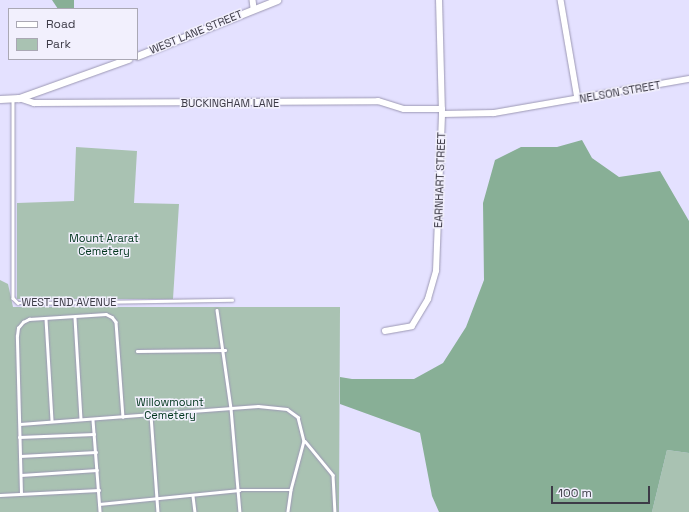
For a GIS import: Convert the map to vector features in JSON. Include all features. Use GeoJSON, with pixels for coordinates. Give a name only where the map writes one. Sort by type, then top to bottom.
{"type":"FeatureCollection","features":[{"type":"Feature","properties":{"kind":"street"},"geometry":{"type":"LineString","coordinates":[[253,0],[254,8]]}},
{"type":"Feature","properties":{"kind":"street","name":"WEST LANE STREET"},"geometry":{"type":"LineString","coordinates":[[138,56],[277,0]]}},
{"type":"Feature","properties":{"kind":"street","name":"EARNHART STREET"},"geometry":{"type":"LineString","coordinates":[[385,331],[412,326],[428,299],[436,271],[442,112],[439,0]]}},
{"type":"Feature","properties":{"kind":"street"},"geometry":{"type":"LineString","coordinates":[[561,0],[578,99]]}},
{"type":"Feature","properties":{"kind":"street"},"geometry":{"type":"LineString","coordinates":[[0,99],[16,98],[125,60]]}},
{"type":"Feature","properties":{"kind":"street","name":"NELSON STREET"},"geometry":{"type":"LineString","coordinates":[[550,104],[689,79]]}},
{"type":"Feature","properties":{"kind":"street","name":"BUCKINGHAM LANE"},"geometry":{"type":"LineString","coordinates":[[16,98],[34,103],[378,101],[404,109],[442,112],[494,113],[550,104]]}},
{"type":"Feature","properties":{"kind":"lane","name":"WEST END AVENUE"},"geometry":{"type":"LineString","coordinates":[[16,98],[13,298],[18,303],[232,300]]}},
{"type":"Feature","properties":{"kind":"lane"},"geometry":{"type":"LineString","coordinates":[[217,310],[225,350],[240,512]]}},
{"type":"Feature","properties":{"kind":"lane"},"geometry":{"type":"LineString","coordinates":[[21,494],[18,328],[29,319],[75,318],[106,314],[116,322],[123,417]]}},
{"type":"Feature","properties":{"kind":"lane"},"geometry":{"type":"LineString","coordinates":[[75,318],[80,419]]}},
{"type":"Feature","properties":{"kind":"lane"},"geometry":{"type":"LineString","coordinates":[[46,319],[52,422]]}},
{"type":"Feature","properties":{"kind":"lane"},"geometry":{"type":"LineString","coordinates":[[138,351],[225,350]]}},
{"type":"Feature","properties":{"kind":"lane"},"geometry":{"type":"LineString","coordinates":[[20,424],[80,419],[93,420],[258,406],[287,409],[298,416],[304,441],[333,475],[335,512]]}},
{"type":"Feature","properties":{"kind":"lane"},"geometry":{"type":"LineString","coordinates":[[151,415],[158,512]]}},
{"type":"Feature","properties":{"kind":"lane"},"geometry":{"type":"LineString","coordinates":[[93,420],[100,512]]}},
{"type":"Feature","properties":{"kind":"lane"},"geometry":{"type":"LineString","coordinates":[[19,437],[94,434]]}},
{"type":"Feature","properties":{"kind":"lane"},"geometry":{"type":"LineString","coordinates":[[288,512],[291,490],[304,441]]}},
{"type":"Feature","properties":{"kind":"lane"},"geometry":{"type":"LineString","coordinates":[[20,456],[96,452]]}},
{"type":"Feature","properties":{"kind":"lane"},"geometry":{"type":"LineString","coordinates":[[21,475],[97,470]]}},
{"type":"Feature","properties":{"kind":"lane"},"geometry":{"type":"LineString","coordinates":[[0,495],[99,490]]}},
{"type":"Feature","properties":{"kind":"lane"},"geometry":{"type":"LineString","coordinates":[[100,504],[193,496],[239,490],[291,490]]}},
{"type":"Feature","properties":{"kind":"lane"},"geometry":{"type":"LineString","coordinates":[[193,496],[195,512]]}},
{"type":"Feature","properties":{"kind":"green space"},"geometry":{"type":"Polygon","coordinates":[[[52,0],[74,0],[74,8],[57,8],[52,0]]]}},
{"type":"Feature","properties":{"kind":"green space"},"geometry":{"type":"Polygon","coordinates":[[[582,140],[592,158],[619,177],[660,171],[689,221],[689,453],[667,450],[652,512],[439,512],[432,496],[420,433],[340,404],[340,377],[352,379],[414,379],[443,363],[466,327],[484,280],[483,203],[495,160],[521,147],[557,147],[582,140]]]}},
{"type":"Feature","properties":{"kind":"green space","name":"Mount Ararat Cemetery"},"geometry":{"type":"Polygon","coordinates":[[[76,147],[137,151],[134,203],[179,204],[173,299],[17,299],[17,203],[74,201],[76,147]]]}},
{"type":"Feature","properties":{"kind":"green space","name":"Willowmount Cemetery"},"geometry":{"type":"Polygon","coordinates":[[[0,280],[8,284],[13,307],[340,307],[339,512],[0,512],[0,280]]]}},
{"type":"Feature","properties":{"kind":"green space"},"geometry":{"type":"Polygon","coordinates":[[[667,450],[689,453],[689,512],[652,512],[667,450]]]}}]}
